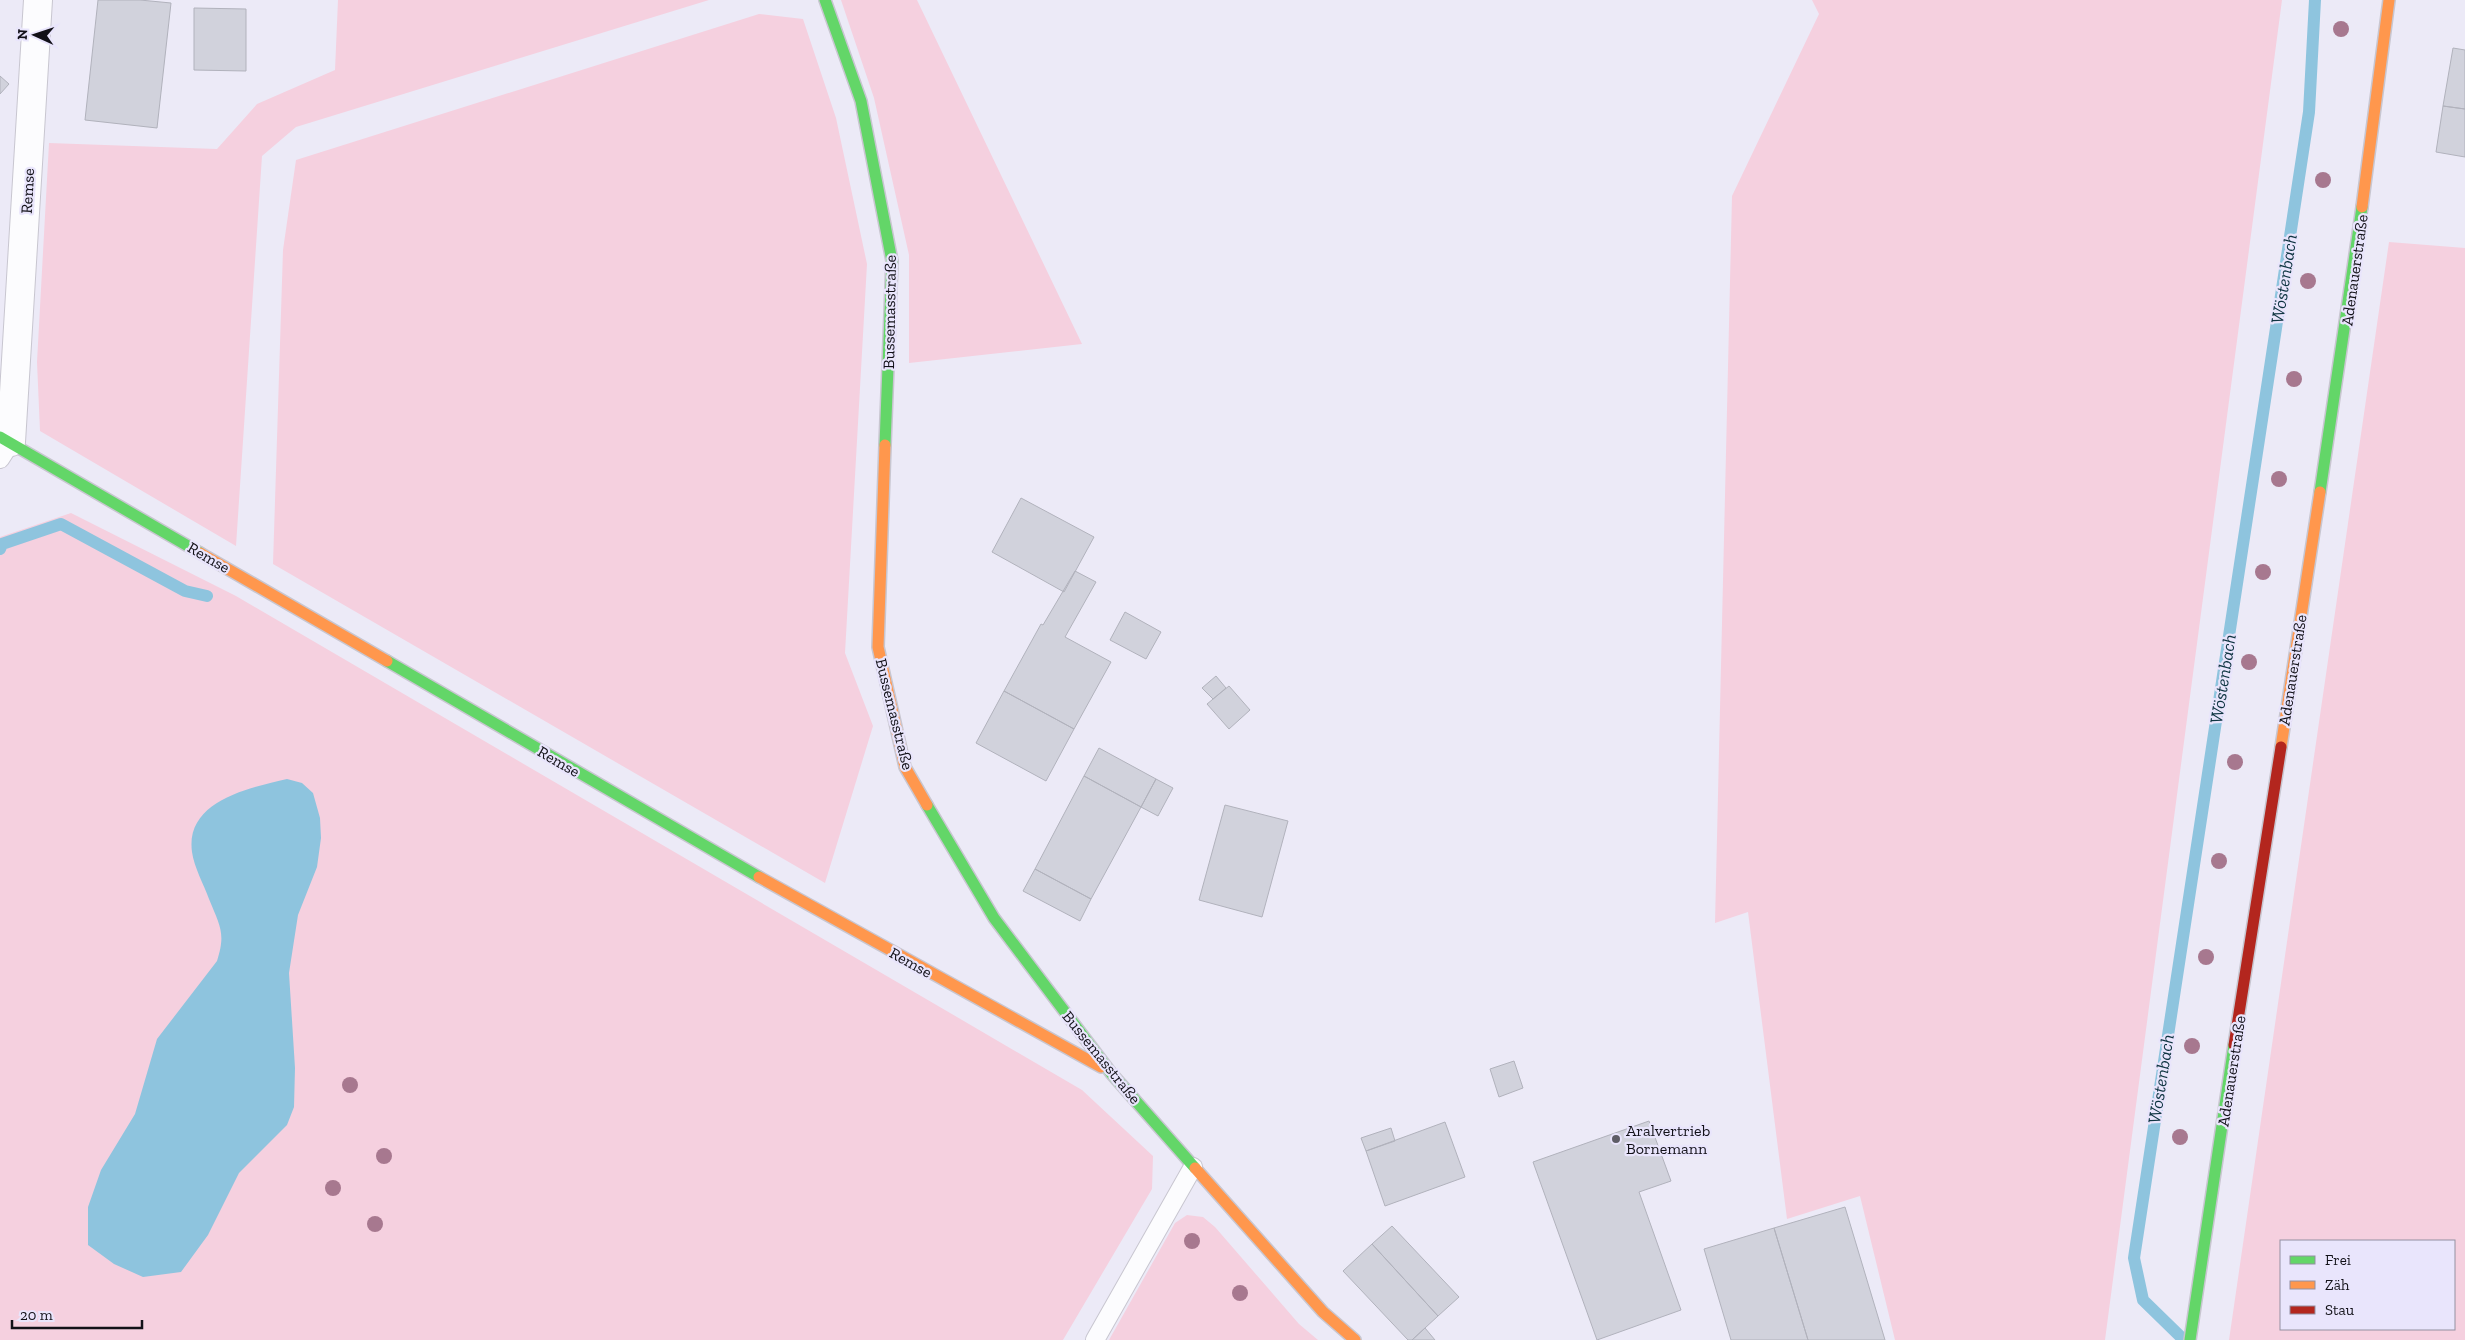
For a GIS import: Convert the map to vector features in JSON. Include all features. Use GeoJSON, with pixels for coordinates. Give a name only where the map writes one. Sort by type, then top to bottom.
{"type":"FeatureCollection","features":[{"type":"Feature","properties":{"kind":"street","name":"Remse"},"geometry":{"type":"LineString","coordinates":[[38,0],[4,446],[782,891],[1111,1073]]}},
{"type":"Feature","properties":{"kind":"street","name":"Bussemasstraße"},"geometry":{"type":"LineString","coordinates":[[825,0],[861,101],[892,261],[878,647],[905,766],[994,918],[1111,1073],[1193,1168],[1323,1312],[1356,1340]]}},
{"type":"Feature","properties":{"kind":"street","name":"Adenauerstraße"},"geometry":{"type":"LineString","coordinates":[[2190,1340],[2285,710],[2344,339],[2389,0]]}},
{"type":"Feature","properties":{"kind":"lane"},"geometry":{"type":"LineString","coordinates":[[1095,1340],[1193,1168]]}},
{"type":"Feature","properties":{"kind":"shaded area"},"geometry":{"type":"Polygon","coordinates":[[[338,0],[709,0],[296,127],[262,156],[236,546],[40,431],[37,362],[49,143],[217,149],[257,104],[335,70],[338,0]]]}},
{"type":"Feature","properties":{"kind":"shaded area"},"geometry":{"type":"Polygon","coordinates":[[[841,0],[917,0],[1082,344],[909,363],[909,255],[874,98],[841,0]]]}},
{"type":"Feature","properties":{"kind":"shaded area"},"geometry":{"type":"Polygon","coordinates":[[[1812,0],[2282,0],[2105,1340],[1895,1340],[1860,1196],[1787,1219],[1748,912],[1715,923],[1732,196],[1819,14],[1812,0]]]}},
{"type":"Feature","properties":{"kind":"shaded area"},"geometry":{"type":"Polygon","coordinates":[[[759,14],[803,19],[836,118],[867,264],[845,653],[873,726],[825,883],[273,564],[283,250],[296,160],[759,14]]]}},
{"type":"Feature","properties":{"kind":"shaded area"},"geometry":{"type":"Polygon","coordinates":[[[2389,242],[2465,248],[2465,1340],[2229,1340],[2389,242]]]}},
{"type":"Feature","properties":{"kind":"shaded area"},"geometry":{"type":"Polygon","coordinates":[[[71,513],[236,596],[1082,1090],[1153,1156],[1152,1189],[1063,1340],[0,1340],[0,537],[71,513]]]}},
{"type":"Feature","properties":{"kind":"shaded area"},"geometry":{"type":"Polygon","coordinates":[[[1187,1215],[1203,1217],[1215,1227],[1299,1324],[1318,1340],[1109,1340],[1175,1223],[1187,1215]]]}},
{"type":"Feature","properties":{"kind":"water"},"geometry":{"type":"Polygon","coordinates":[[[287,779],[302,783],[313,793],[320,818],[321,838],[317,867],[298,915],[289,973],[295,1068],[294,1107],[287,1125],[239,1173],[208,1235],[181,1272],[143,1277],[114,1264],[88,1245],[88,1207],[101,1170],[135,1114],[157,1039],[217,961],[220,951],[220,930],[192,852],[193,835],[199,820],[209,809],[223,800],[255,787],[287,779]]]}},
{"type":"Feature","properties":{"kind":"building"},"geometry":{"type":"Polygon","coordinates":[[[98,0],[140,0],[171,3],[157,128],[85,120],[98,0]]]}},
{"type":"Feature","properties":{"kind":"building"},"geometry":{"type":"Polygon","coordinates":[[[194,8],[246,9],[246,71],[194,70],[194,8]]]}},
{"type":"Feature","properties":{"kind":"building"},"geometry":{"type":"Polygon","coordinates":[[[2453,48],[2465,50],[2465,109],[2443,106],[2453,48]]]}},
{"type":"Feature","properties":{"kind":"building"},"geometry":{"type":"Polygon","coordinates":[[[0,76],[9,84],[0,94],[0,76]]]}},
{"type":"Feature","properties":{"kind":"building"},"geometry":{"type":"Polygon","coordinates":[[[2443,106],[2465,109],[2465,157],[2436,152],[2443,106]]]}},
{"type":"Feature","properties":{"kind":"building"},"geometry":{"type":"Polygon","coordinates":[[[1021,498],[1094,537],[1064,592],[992,552],[1021,498]]]}},
{"type":"Feature","properties":{"kind":"building"},"geometry":{"type":"Polygon","coordinates":[[[1075,571],[1096,582],[1065,637],[1111,662],[1074,729],[1004,691],[1041,624],[1043,625],[1075,571]]]}},
{"type":"Feature","properties":{"kind":"building"},"geometry":{"type":"Polygon","coordinates":[[[1125,612],[1161,632],[1146,659],[1110,640],[1125,612]]]}},
{"type":"Feature","properties":{"kind":"building"},"geometry":{"type":"Polygon","coordinates":[[[1216,676],[1226,688],[1213,699],[1202,688],[1216,676]]]}},
{"type":"Feature","properties":{"kind":"building"},"geometry":{"type":"Polygon","coordinates":[[[1229,686],[1250,710],[1229,729],[1207,704],[1229,686]]]}},
{"type":"Feature","properties":{"kind":"building"},"geometry":{"type":"Polygon","coordinates":[[[1004,691],[1074,729],[1046,781],[976,743],[1004,691]]]}},
{"type":"Feature","properties":{"kind":"building"},"geometry":{"type":"Polygon","coordinates":[[[1099,748],[1156,779],[1141,807],[1084,776],[1099,748]]]}},
{"type":"Feature","properties":{"kind":"building"},"geometry":{"type":"Polygon","coordinates":[[[1084,776],[1141,807],[1091,899],[1035,869],[1084,776]]]}},
{"type":"Feature","properties":{"kind":"building"},"geometry":{"type":"Polygon","coordinates":[[[1156,779],[1173,788],[1158,816],[1141,807],[1156,779]]]}},
{"type":"Feature","properties":{"kind":"building"},"geometry":{"type":"Polygon","coordinates":[[[1225,805],[1288,821],[1262,917],[1199,900],[1225,805]]]}},
{"type":"Feature","properties":{"kind":"building"},"geometry":{"type":"Polygon","coordinates":[[[1035,869],[1091,899],[1080,921],[1023,891],[1035,869]]]}},
{"type":"Feature","properties":{"kind":"building"},"geometry":{"type":"Polygon","coordinates":[[[1514,1061],[1523,1088],[1499,1097],[1490,1069],[1514,1061]]]}},
{"type":"Feature","properties":{"kind":"building"},"geometry":{"type":"Polygon","coordinates":[[[1649,1121],[1671,1181],[1639,1192],[1681,1310],[1597,1340],[1533,1162],[1649,1121]]]}},
{"type":"Feature","properties":{"kind":"building"},"geometry":{"type":"Polygon","coordinates":[[[1445,1122],[1465,1177],[1385,1206],[1366,1151],[1445,1122]]]}},
{"type":"Feature","properties":{"kind":"building"},"geometry":{"type":"Polygon","coordinates":[[[1391,1128],[1395,1141],[1366,1151],[1361,1138],[1391,1128]]]}},
{"type":"Feature","properties":{"kind":"building"},"geometry":{"type":"Polygon","coordinates":[[[1845,1207],[1885,1340],[1808,1340],[1774,1228],[1845,1207]]]}},
{"type":"Feature","properties":{"kind":"building"},"geometry":{"type":"Polygon","coordinates":[[[1392,1226],[1459,1297],[1438,1316],[1372,1244],[1392,1226]]]}},
{"type":"Feature","properties":{"kind":"building"},"geometry":{"type":"Polygon","coordinates":[[[1774,1228],[1808,1340],[1731,1340],[1704,1249],[1774,1228]]]}},
{"type":"Feature","properties":{"kind":"building"},"geometry":{"type":"Polygon","coordinates":[[[1372,1244],[1438,1316],[1412,1340],[1408,1340],[1343,1271],[1372,1244]]]}},
{"type":"Feature","properties":{"kind":"building"},"geometry":{"type":"Polygon","coordinates":[[[1425,1328],[1435,1340],[1412,1340],[1425,1328]]]}},
{"type":"Feature","properties":{"kind":"waterway","name":"Wöstenbach"},"geometry":{"type":"LineString","coordinates":[[2184,1340],[2143,1300],[2134,1258],[2309,112],[2315,0]]}},
{"type":"Feature","properties":{"kind":"waterway"},"geometry":{"type":"LineString","coordinates":[[0,549],[2,544],[61,524],[185,591],[207,596]]}},
{"type":"Feature","properties":{"kind":"traffic: fast"},"geometry":{"type":"LineString","coordinates":[[825,0],[861,101],[892,261],[885,445]]}},
{"type":"Feature","properties":{"kind":"traffic: fast"},"geometry":{"type":"LineString","coordinates":[[2320,492],[2362,207]]}},
{"type":"Feature","properties":{"kind":"traffic: fast"},"geometry":{"type":"LineString","coordinates":[[0,437],[200,553]]}},
{"type":"Feature","properties":{"kind":"traffic: fast"},"geometry":{"type":"LineString","coordinates":[[387,661],[759,877]]}},
{"type":"Feature","properties":{"kind":"traffic: fast"},"geometry":{"type":"LineString","coordinates":[[927,805],[994,918],[1111,1073],[1195,1168]]}},
{"type":"Feature","properties":{"kind":"traffic: fast"},"geometry":{"type":"LineString","coordinates":[[2190,1340],[2234,1045]]}},
{"type":"Feature","properties":{"kind":"traffic: slow"},"geometry":{"type":"LineString","coordinates":[[2362,207],[2389,0]]}},
{"type":"Feature","properties":{"kind":"traffic: slow"},"geometry":{"type":"LineString","coordinates":[[885,445],[878,647],[905,767],[927,805]]}},
{"type":"Feature","properties":{"kind":"traffic: slow"},"geometry":{"type":"LineString","coordinates":[[2281,747],[2320,492]]}},
{"type":"Feature","properties":{"kind":"traffic: slow"},"geometry":{"type":"LineString","coordinates":[[200,553],[387,661]]}},
{"type":"Feature","properties":{"kind":"traffic: slow"},"geometry":{"type":"LineString","coordinates":[[759,877],[1101,1067]]}},
{"type":"Feature","properties":{"kind":"traffic: slow"},"geometry":{"type":"LineString","coordinates":[[1195,1168],[1323,1312],[1355,1340]]}},
{"type":"Feature","properties":{"kind":"traffic: jam"},"geometry":{"type":"LineString","coordinates":[[2234,1045],[2281,747]]}},
{"type":"Feature","properties":{"kind":"place","name":"Aralvertrieb Bornemann"},"geometry":{"type":"Point","coordinates":[1616,1139]}}]}
